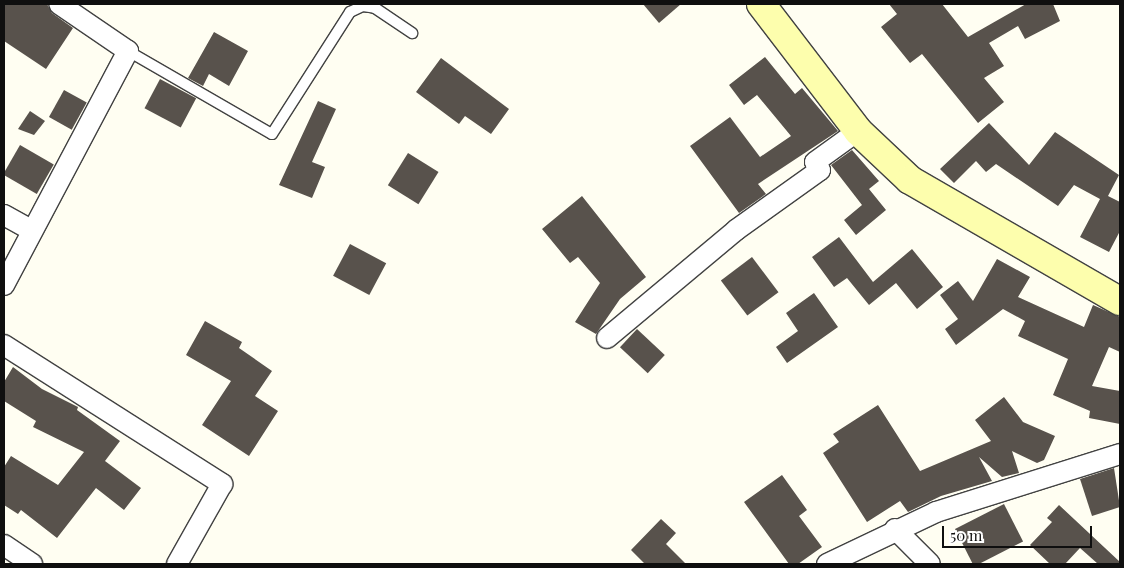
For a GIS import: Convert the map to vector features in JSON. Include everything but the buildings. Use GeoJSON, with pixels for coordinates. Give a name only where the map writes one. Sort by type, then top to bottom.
{"type":"FeatureCollection","features":[{"type":"Feature","properties":{"kind":"street"},"geometry":{"type":"LineString","coordinates":[[4,285],[31,230],[128,50],[59,4]]}},
{"type":"Feature","properties":{"kind":"street"},"geometry":{"type":"LineString","coordinates":[[761,4],[858,131],[910,180],[1120,301]]}},
{"type":"Feature","properties":{"kind":"street"},"geometry":{"type":"LineString","coordinates":[[607,338],[736,230],[820,170],[816,162],[858,131]]}},
{"type":"Feature","properties":{"kind":"street"},"geometry":{"type":"LineString","coordinates":[[4,215],[31,230]]}},
{"type":"Feature","properties":{"kind":"street"},"geometry":{"type":"LineString","coordinates":[[4,345],[222,484],[177,564]]}},
{"type":"Feature","properties":{"kind":"street"},"geometry":{"type":"LineString","coordinates":[[827,564],[895,529],[1120,454]]}},
{"type":"Feature","properties":{"kind":"street"},"geometry":{"type":"LineString","coordinates":[[895,529],[930,564]]}},
{"type":"Feature","properties":{"kind":"street"},"geometry":{"type":"LineString","coordinates":[[4,546],[32,564]]}},
{"type":"Feature","properties":{"kind":"lane"},"geometry":{"type":"LineString","coordinates":[[128,50],[272,134],[350,12],[363,6],[375,8],[412,33]]}}]}
